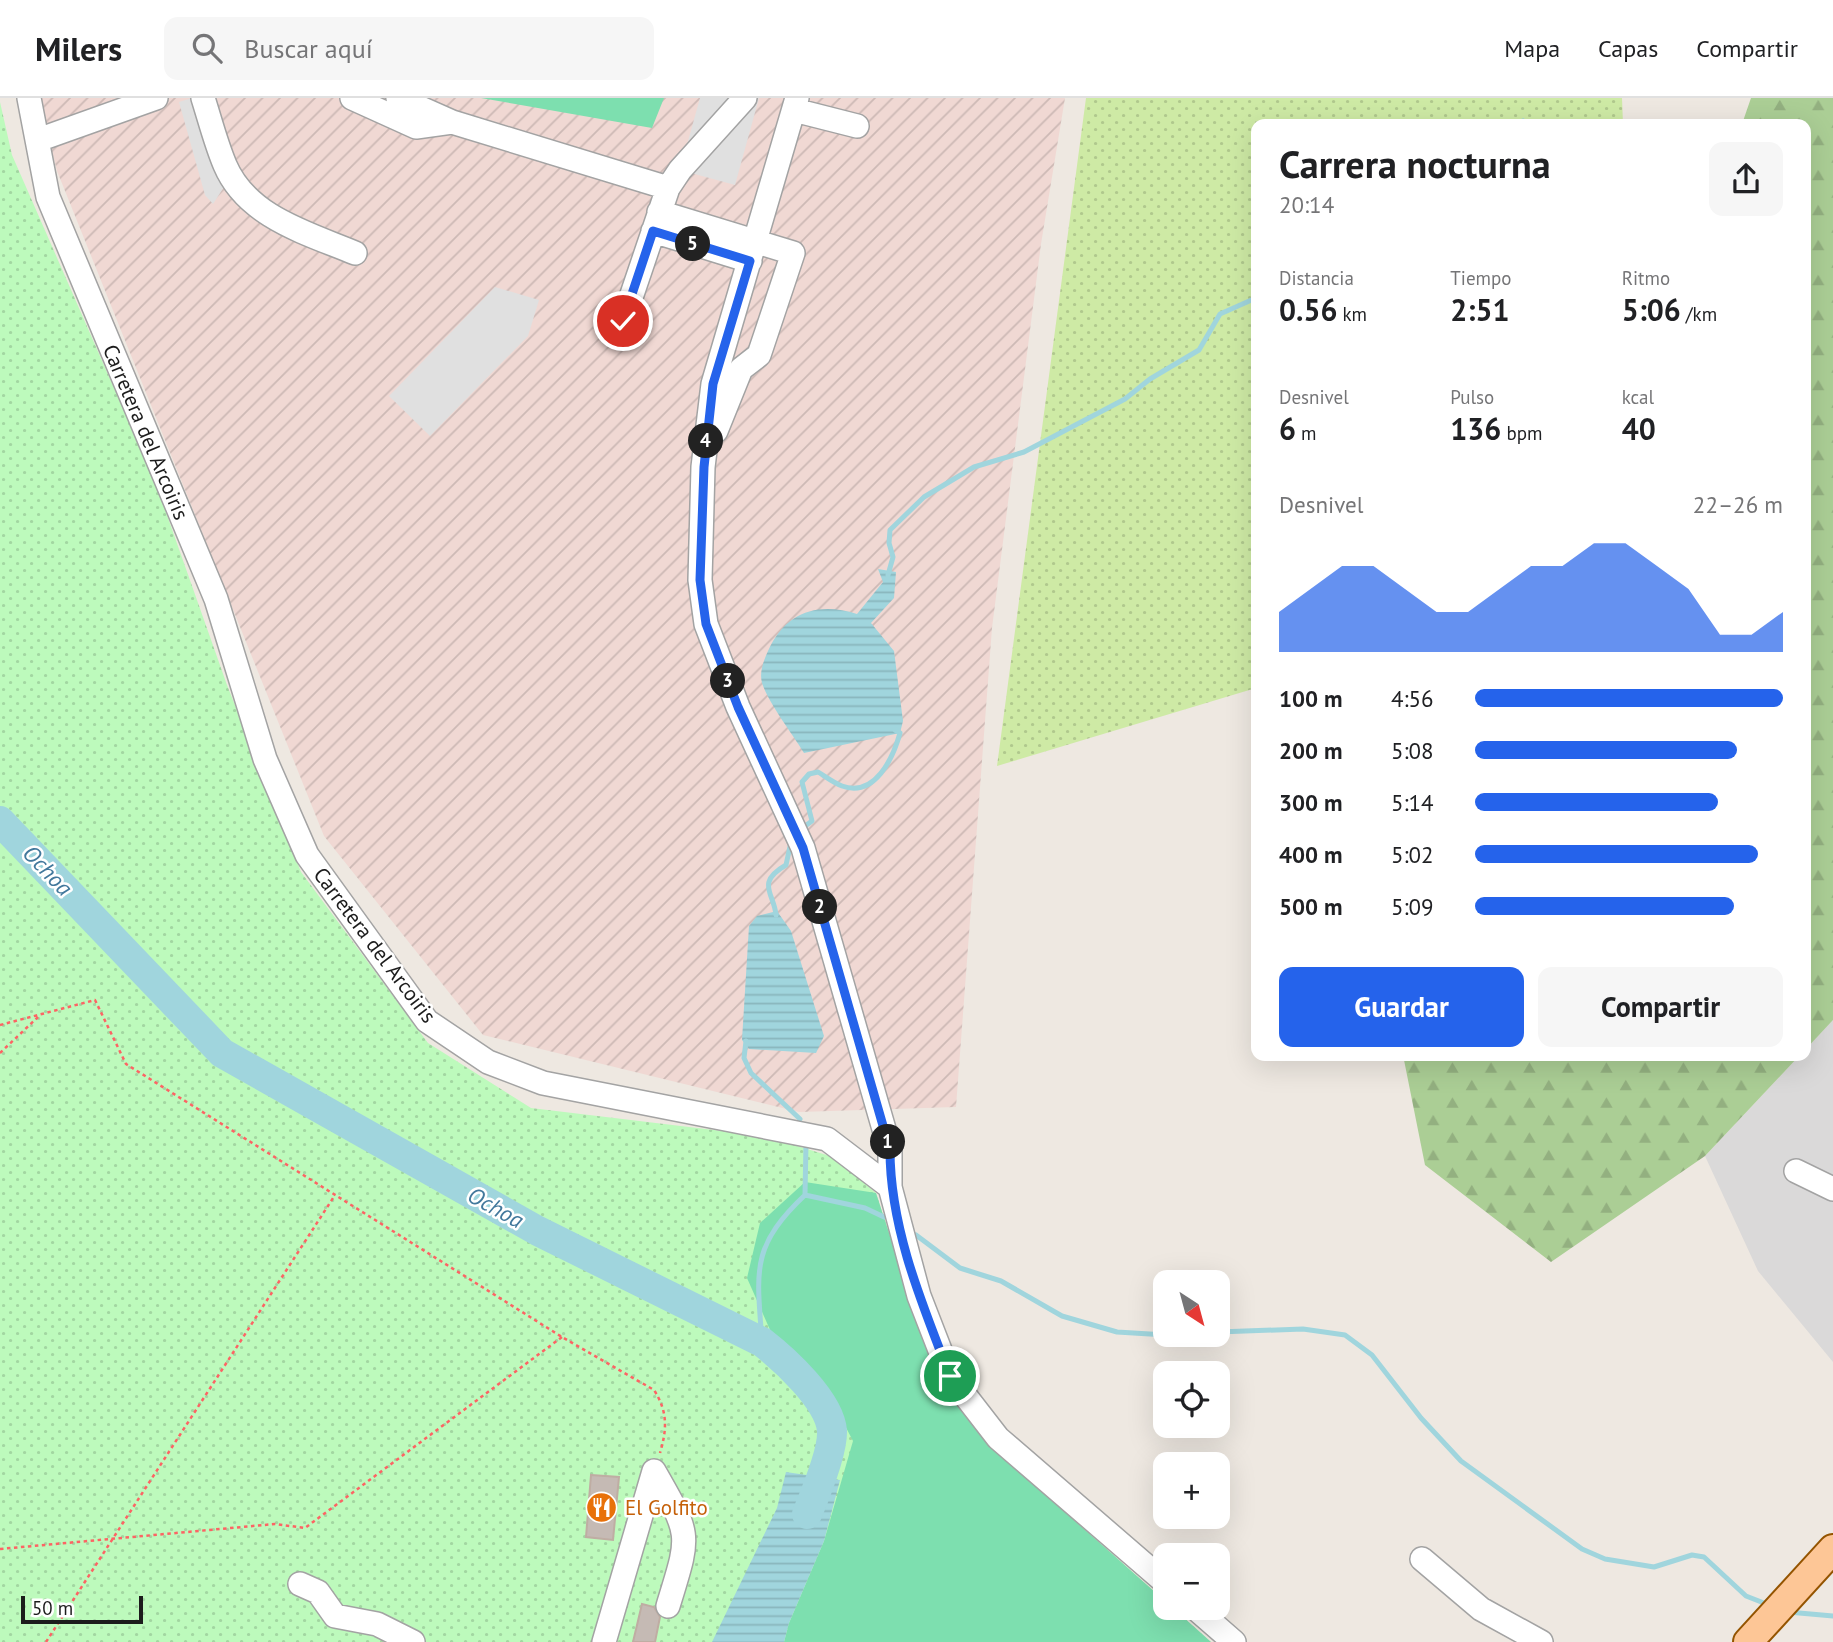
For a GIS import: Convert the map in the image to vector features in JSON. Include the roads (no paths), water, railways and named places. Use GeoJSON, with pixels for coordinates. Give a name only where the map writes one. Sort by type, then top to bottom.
{"type":"FeatureCollection","features":[{"type":"Feature","properties":{"kind":"main road"},"geometry":{"type":"LineString","coordinates":[[1754,1636],[1833,1549]]}},
{"type":"Feature","properties":{"kind":"street","name":"Carretera del Arcoiris"},"geometry":{"type":"LineString","coordinates":[[29,98],[48,197],[216,599],[265,760],[307,855],[427,1021],[488,1062],[543,1083],[827,1139],[890,1187]]}},
{"type":"Feature","properties":{"kind":"street"},"geometry":{"type":"LineString","coordinates":[[38,140],[156,98]]}},
{"type":"Feature","properties":{"kind":"street"},"geometry":{"type":"LineString","coordinates":[[204,98],[225,165],[250,201],[281,222],[355,253]]}},
{"type":"Feature","properties":{"kind":"street"},"geometry":{"type":"LineString","coordinates":[[352,98],[416,127],[452,122]]}},
{"type":"Feature","properties":{"kind":"street"},"geometry":{"type":"LineString","coordinates":[[398,98],[452,122],[668,188]]}},
{"type":"Feature","properties":{"kind":"street"},"geometry":{"type":"LineString","coordinates":[[623,321],[668,188],[680,170],[745,98]]}},
{"type":"Feature","properties":{"kind":"street"},"geometry":{"type":"LineString","coordinates":[[858,125],[795,104],[713,384],[704,467],[700,580],[706,624],[738,707],[802,845],[890,1150],[890,1187],[919,1296],[950,1376],[998,1438],[1153,1572]]}},
{"type":"Feature","properties":{"kind":"street"},"geometry":{"type":"LineString","coordinates":[[656,221],[753,252],[793,253],[759,355],[741,369],[704,467]]}},
{"type":"Feature","properties":{"kind":"street"},"geometry":{"type":"LineString","coordinates":[[1796,1171],[1833,1189]]}},
{"type":"Feature","properties":{"kind":"street"},"geometry":{"type":"LineString","coordinates":[[604,1642],[654,1471],[682,1518],[685,1535],[684,1551],[668,1606]]}},
{"type":"Feature","properties":{"kind":"street"},"geometry":{"type":"LineString","coordinates":[[1422,1559],[1481,1609],[1541,1642]]}},
{"type":"Feature","properties":{"kind":"street"},"geometry":{"type":"LineString","coordinates":[[300,1584],[318,1592],[335,1616],[377,1623],[414,1642]]}},
{"type":"Feature","properties":{"kind":"street"},"geometry":{"type":"LineString","coordinates":[[1209,1620],[1234,1642]]}},
{"type":"Feature","properties":{"kind":"water"},"geometry":{"type":"Polygon","coordinates":[[[878,569],[896,572],[894,598],[871,623],[894,651],[903,721],[900,733],[804,753],[765,691],[761,675],[765,658],[775,637],[794,619],[805,613],[830,609],[857,614],[883,582],[878,569]]]}},
{"type":"Feature","properties":{"kind":"water"},"geometry":{"type":"Polygon","coordinates":[[[777,911],[791,931],[824,1036],[816,1053],[749,1049],[742,1040],[749,926],[757,916],[777,911]]]}},
{"type":"Feature","properties":{"kind":"water"},"geometry":{"type":"Polygon","coordinates":[[[786,1472],[840,1480],[824,1541],[789,1623],[784,1642],[712,1642],[777,1508],[786,1472]]]}},
{"type":"Feature","properties":{"kind":"waterway"},"geometry":{"type":"LineString","coordinates":[[888,575],[893,557],[889,543],[890,530],[924,497],[974,467],[1024,452],[1125,399],[1150,379],[1199,350],[1220,314],[1251,300]]}},
{"type":"Feature","properties":{"kind":"waterway"},"geometry":{"type":"LineString","coordinates":[[801,829],[812,821],[802,782],[809,774],[818,772],[842,786],[864,786],[881,773],[893,754],[900,733],[895,730]]}},
{"type":"Feature","properties":{"kind":"waterway","name":"Ochoa"},"geometry":{"type":"LineString","coordinates":[[0,821],[222,1053],[538,1231],[762,1342],[771,1349],[815,1394],[829,1419],[832,1431],[827,1461],[807,1514]]}},
{"type":"Feature","properties":{"kind":"waterway"},"geometry":{"type":"LineString","coordinates":[[776,915],[769,883],[771,877],[786,865],[791,842]]}},
{"type":"Feature","properties":{"kind":"waterway"},"geometry":{"type":"LineString","coordinates":[[746,1041],[744,1058],[751,1073],[800,1119]]}},
{"type":"Feature","properties":{"kind":"waterway"},"geometry":{"type":"LineString","coordinates":[[805,1195],[806,1143]]}},
{"type":"Feature","properties":{"kind":"waterway"},"geometry":{"type":"LineString","coordinates":[[762,1342],[759,1296],[761,1261],[774,1230],[787,1213],[805,1195],[865,1208],[884,1217]]}},
{"type":"Feature","properties":{"kind":"waterway"},"geometry":{"type":"LineString","coordinates":[[916,1235],[960,1268],[1001,1281],[1062,1316],[1117,1332],[1153,1334]]}},
{"type":"Feature","properties":{"kind":"waterway"},"geometry":{"type":"LineString","coordinates":[[1230,1332],[1303,1329],[1345,1335],[1372,1355],[1421,1418],[1461,1461],[1582,1549],[1605,1559],[1654,1567],[1692,1555],[1704,1557],[1746,1596],[1769,1605]]}},
{"type":"Feature","properties":{"kind":"waterway"},"geometry":{"type":"LineString","coordinates":[[1788,1612],[1833,1616]]}},
{"type":"Feature","properties":{"kind":"place","name":"El Golfito"},"geometry":{"type":"Point","coordinates":[602,1507]}}]}
